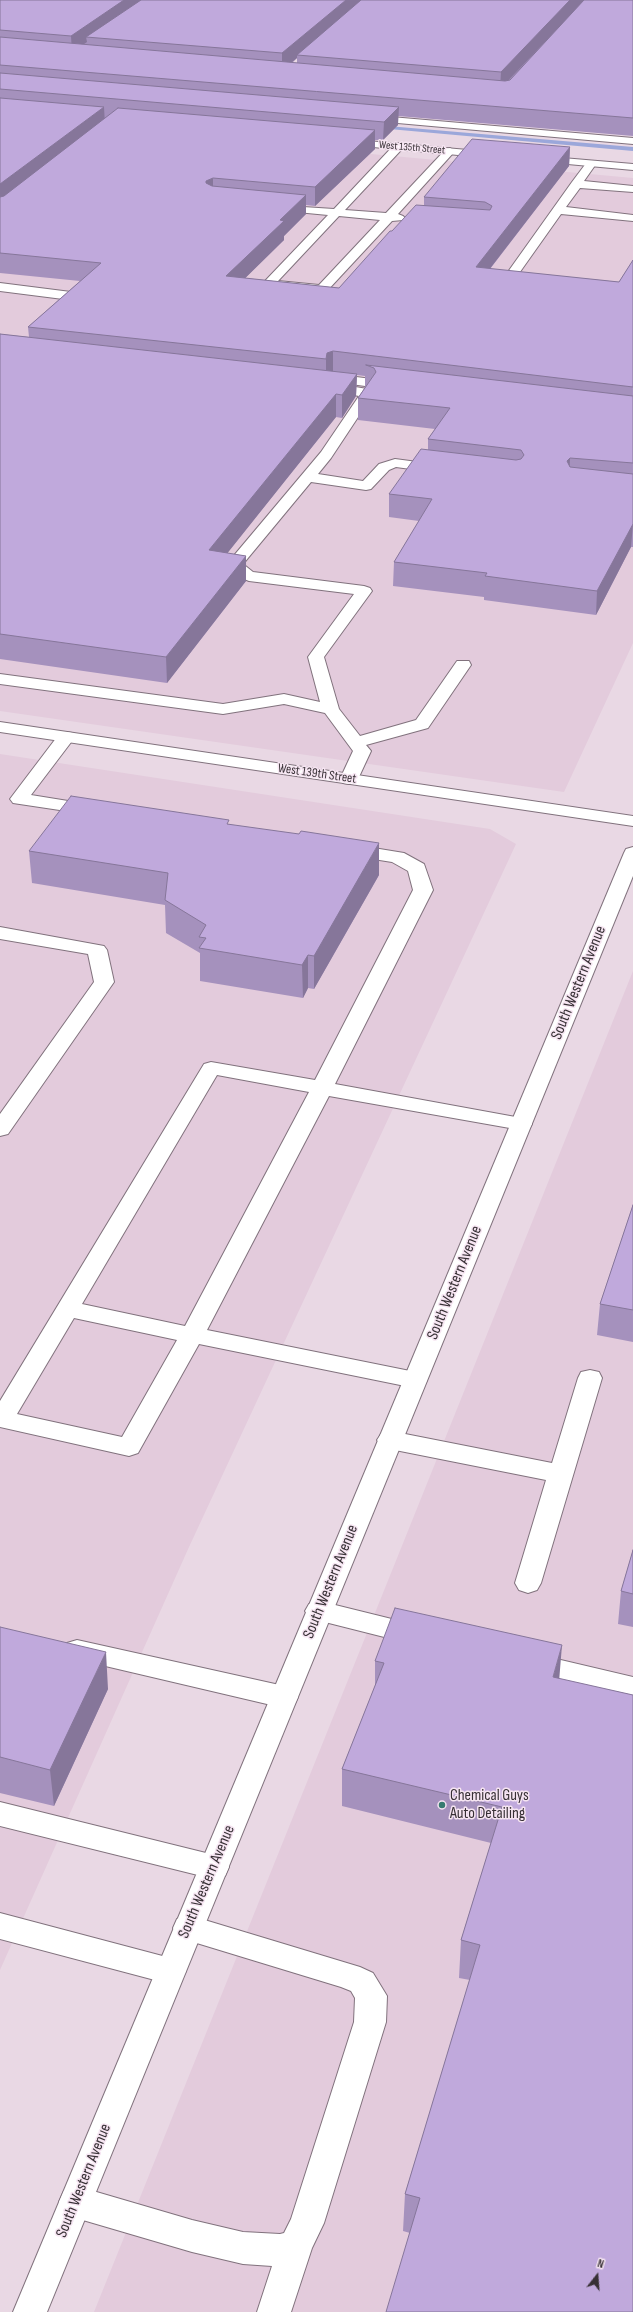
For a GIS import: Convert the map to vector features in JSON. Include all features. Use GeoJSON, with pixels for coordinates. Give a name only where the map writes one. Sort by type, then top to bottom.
{"type":"FeatureCollection","features":[{"type":"Feature","properties":{"kind":"main road"},"geometry":{"type":"LineString","coordinates":[[356,117],[633,141]]}},
{"type":"Feature","properties":{"kind":"main road","name":"West 135th Street"},"geometry":{"type":"LineString","coordinates":[[336,141],[505,156]]}},
{"type":"Feature","properties":{"kind":"main road"},"geometry":{"type":"LineString","coordinates":[[399,146],[269,284],[322,289],[450,151]]}},
{"type":"Feature","properties":{"kind":"main road"},"geometry":{"type":"LineString","coordinates":[[528,158],[633,167]]}},
{"type":"Feature","properties":{"kind":"main road"},"geometry":{"type":"LineString","coordinates":[[511,276],[591,164]]}},
{"type":"Feature","properties":{"kind":"main road"},"geometry":{"type":"LineString","coordinates":[[576,184],[633,189]]}},
{"type":"Feature","properties":{"kind":"main road"},"geometry":{"type":"LineString","coordinates":[[567,197],[581,198]]}},
{"type":"Feature","properties":{"kind":"main road"},"geometry":{"type":"LineString","coordinates":[[268,206],[412,220]]}},
{"type":"Feature","properties":{"kind":"main road"},"geometry":{"type":"LineString","coordinates":[[558,210],[633,218]]}},
{"type":"Feature","properties":{"kind":"main road"},"geometry":{"type":"LineString","coordinates":[[0,287],[72,296]]}},
{"type":"Feature","properties":{"kind":"main road"},"geometry":{"type":"LineString","coordinates":[[333,378],[412,388]]}},
{"type":"Feature","properties":{"kind":"main road"},"geometry":{"type":"LineString","coordinates":[[315,385],[367,393],[326,455],[234,566],[249,576],[364,591],[316,657],[331,708],[362,751],[349,779]]}},
{"type":"Feature","properties":{"kind":"main road"},"geometry":{"type":"LineString","coordinates":[[307,478],[366,486],[384,467],[395,464],[453,470]]}},
{"type":"Feature","properties":{"kind":"main road"},"geometry":{"type":"LineString","coordinates":[[356,742],[422,724],[463,665]]}},
{"type":"Feature","properties":{"kind":"main road"},"geometry":{"type":"LineString","coordinates":[[0,679],[223,709],[284,699],[331,708]]}},
{"type":"Feature","properties":{"kind":"main road","name":"West 139th Street"},"geometry":{"type":"LineString","coordinates":[[0,728],[633,821]]}},
{"type":"Feature","properties":{"kind":"main road"},"geometry":{"type":"LineString","coordinates":[[66,737],[19,799],[114,814]]}},
{"type":"Feature","properties":{"kind":"main road"},"geometry":{"type":"LineString","coordinates":[[334,848],[397,857],[417,868],[423,890],[322,1088],[192,1335],[129,1447],[2,1418],[211,1068],[322,1088],[521,1124]]}},
{"type":"Feature","properties":{"kind":"main road","name":"South Western Avenue"},"geometry":{"type":"LineString","coordinates":[[30,2312],[633,853]]}},
{"type":"Feature","properties":{"kind":"main road"},"geometry":{"type":"LineString","coordinates":[[0,933],[97,950],[104,982],[8,1103],[0,1129]]}},
{"type":"Feature","properties":{"kind":"main road"},"geometry":{"type":"LineString","coordinates":[[67,1309],[415,1380]]}},
{"type":"Feature","properties":{"kind":"main road"},"geometry":{"type":"LineString","coordinates":[[528,1583],[590,1378]]}},
{"type":"Feature","properties":{"kind":"main road"},"geometry":{"type":"LineString","coordinates":[[390,1440],[561,1474]]}},
{"type":"Feature","properties":{"kind":"main road"},"geometry":{"type":"LineString","coordinates":[[319,1611],[442,1641]]}},
{"type":"Feature","properties":{"kind":"main road"},"geometry":{"type":"LineString","coordinates":[[54,1644],[284,1697]]}},
{"type":"Feature","properties":{"kind":"main road"},"geometry":{"type":"LineString","coordinates":[[510,1658],[633,1688]]}},
{"type":"Feature","properties":{"kind":"main road"},"geometry":{"type":"LineString","coordinates":[[0,1814],[214,1867]]}},
{"type":"Feature","properties":{"kind":"main road"},"geometry":{"type":"LineString","coordinates":[[0,1926],[170,1971]]}},
{"type":"Feature","properties":{"kind":"main road"},"geometry":{"type":"LineString","coordinates":[[188,1928],[349,1976],[362,1982],[371,1996],[370,2022],[307,2223],[296,2245],[274,2312]]}},
{"type":"Feature","properties":{"kind":"main road"},"geometry":{"type":"LineString","coordinates":[[76,2202],[192,2236],[243,2248],[280,2250],[296,2245]]}},
{"type":"Feature","properties":{"kind":"shaded area"},"geometry":{"type":"Polygon","coordinates":[[[0,120],[633,178],[633,643],[564,792],[0,711],[0,120]]]}},
{"type":"Feature","properties":{"kind":"shaded area"},"geometry":{"type":"Polygon","coordinates":[[[0,754],[490,829],[516,844],[189,1547],[0,1970],[0,754]]]}},
{"type":"Feature","properties":{"kind":"shaded area"},"geometry":{"type":"Polygon","coordinates":[[[633,971],[633,2312],[94,2312],[633,971]]]}},
{"type":"Feature","properties":{"kind":"building"},"geometry":{"type":"Polygon","coordinates":[[[0,0],[124,0],[71,36],[0,30],[0,0]]]}},
{"type":"Feature","properties":{"kind":"building"},"geometry":{"type":"Polygon","coordinates":[[[141,0],[346,0],[282,53],[86,37],[141,0]]]}},
{"type":"Feature","properties":{"kind":"building"},"geometry":{"type":"Polygon","coordinates":[[[361,0],[570,0],[501,72],[297,55],[361,0]]]}},
{"type":"Feature","properties":{"kind":"building"},"geometry":{"type":"Polygon","coordinates":[[[584,0],[633,0],[633,118],[0,65],[0,37],[505,81],[510,80],[584,0]]]}},
{"type":"Feature","properties":{"kind":"building"},"geometry":{"type":"Polygon","coordinates":[[[0,73],[399,107],[384,122],[0,89],[0,73]]]}},
{"type":"Feature","properties":{"kind":"building"},"geometry":{"type":"Polygon","coordinates":[[[0,98],[104,107],[0,184],[0,98]]]}},
{"type":"Feature","properties":{"kind":"building"},"geometry":{"type":"Polygon","coordinates":[[[118,108],[375,130],[315,187],[213,178],[206,181],[206,183],[212,186],[306,195],[280,220],[284,221],[226,276],[339,288],[390,231],[392,231],[416,205],[490,210],[492,206],[485,202],[424,197],[472,139],[570,147],[476,267],[619,282],[633,260],[633,387],[333,351],[327,353],[326,359],[28,327],[101,263],[0,253],[0,197],[4,196],[118,108]]]}},
{"type":"Feature","properties":{"kind":"building"},"geometry":{"type":"Polygon","coordinates":[[[0,334],[357,374],[342,395],[336,394],[209,550],[246,556],[166,657],[0,634],[0,334]]]}},
{"type":"Feature","properties":{"kind":"building"},"geometry":{"type":"Polygon","coordinates":[[[366,365],[633,396],[633,463],[570,458],[567,461],[570,467],[633,474],[633,524],[597,591],[485,576],[487,573],[394,562],[432,499],[389,494],[421,449],[516,460],[521,459],[524,455],[521,450],[428,439],[450,408],[358,398],[376,372],[374,368],[366,365]]]}},
{"type":"Feature","properties":{"kind":"building"},"geometry":{"type":"Polygon","coordinates":[[[71,796],[229,820],[227,824],[299,834],[301,831],[379,843],[314,956],[308,955],[302,965],[199,948],[206,938],[199,937],[206,925],[165,900],[168,873],[29,851],[71,796]]]}},
{"type":"Feature","properties":{"kind":"building"},"geometry":{"type":"Polygon","coordinates":[[[633,1205],[633,1310],[600,1304],[633,1205]]]}},
{"type":"Feature","properties":{"kind":"building"},"geometry":{"type":"Polygon","coordinates":[[[633,1550],[633,1594],[621,1591],[633,1550]]]}},
{"type":"Feature","properties":{"kind":"building"},"geometry":{"type":"Polygon","coordinates":[[[395,1608],[562,1645],[553,1677],[633,1695],[633,2312],[386,2312],[420,2198],[405,2194],[480,1945],[461,1940],[502,1807],[342,1769],[384,1663],[375,1661],[395,1608]]]}},
{"type":"Feature","properties":{"kind":"building"},"geometry":{"type":"Polygon","coordinates":[[[0,1627],[106,1652],[50,1770],[0,1757],[0,1627]]]}},
{"type":"Feature","properties":{"kind":"waterway"},"geometry":{"type":"LineString","coordinates":[[378,126],[633,149]]}},
{"type":"Feature","properties":{"kind":"place","name":"Chemical Guys Auto Detailing"},"geometry":{"type":"Point","coordinates":[442,1805]}}]}
